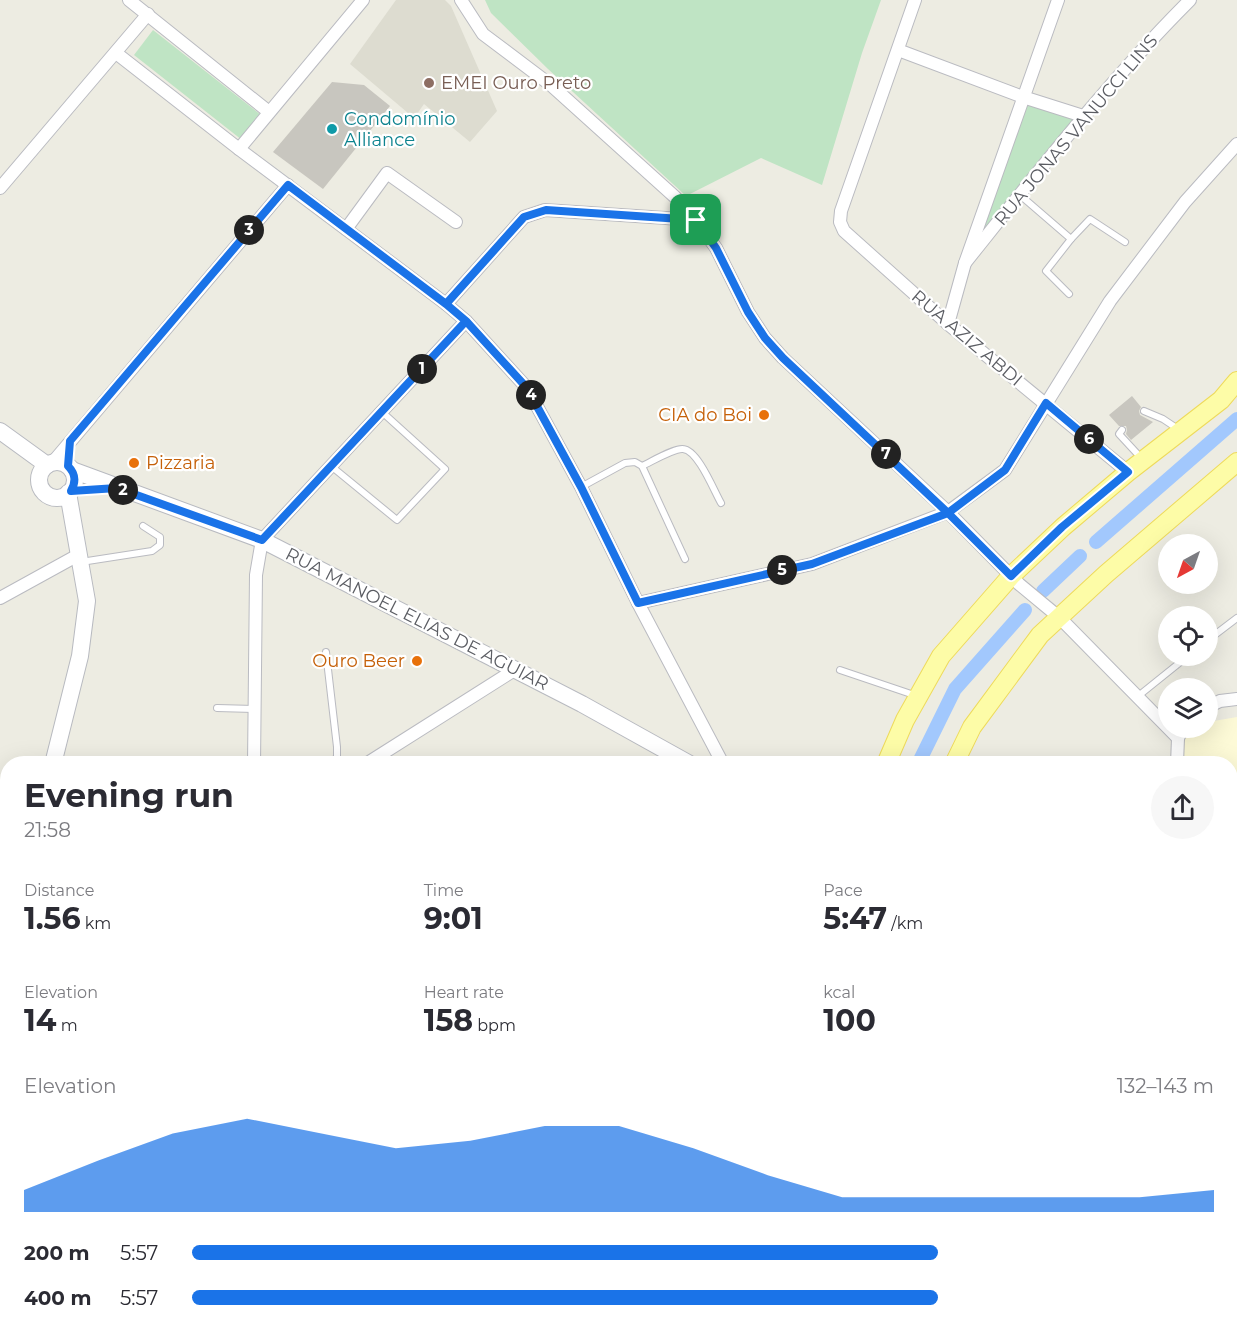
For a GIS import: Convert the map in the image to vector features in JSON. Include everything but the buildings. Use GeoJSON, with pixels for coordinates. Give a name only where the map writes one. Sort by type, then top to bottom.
{"type":"FeatureCollection","features":[{"type":"Feature","properties":{"kind":"main road"},"geometry":{"type":"LineString","coordinates":[[889,756],[904,720],[940,657],[1018,582],[1062,527],[1221,399],[1237,381]]}},
{"type":"Feature","properties":{"kind":"main road"},"geometry":{"type":"LineString","coordinates":[[3,434],[75,480],[70,492],[74,531],[87,601],[80,656],[55,756]]}},
{"type":"Feature","properties":{"kind":"main road"},"geometry":{"type":"LineString","coordinates":[[958,756],[979,718],[1040,635],[1054,612],[1106,574],[1237,462]]}},
{"type":"Feature","properties":{"kind":"main road"},"geometry":{"type":"LineString","coordinates":[[56,469],[40,486],[74,531]]}},
{"type":"Feature","properties":{"kind":"main road","name":"RUA MANOEL ELIAS DE AGUIAR"},"geometry":{"type":"LineString","coordinates":[[56,469],[117,488],[262,540],[516,669],[676,756]]}},
{"type":"Feature","properties":{"kind":"main road","name":"RUA MANOEL ELIAS DE AGUIAR"},"geometry":{"type":"LineString","coordinates":[[48,495],[58,497],[70,492],[117,488]]}},
{"type":"Feature","properties":{"kind":"main road","name":"RUA MANOEL ELIAS DE AGUIAR"},"geometry":{"type":"LineString","coordinates":[[645,738],[667,756]]}},
{"type":"Feature","properties":{"kind":"street"},"geometry":{"type":"LineString","coordinates":[[129,0],[269,112]]}},
{"type":"Feature","properties":{"kind":"street"},"geometry":{"type":"LineString","coordinates":[[239,149],[363,0]]}},
{"type":"Feature","properties":{"kind":"street"},"geometry":{"type":"LineString","coordinates":[[461,0],[483,34],[552,86],[675,197],[696,220],[716,248],[748,312],[765,338],[783,358],[1018,582],[1054,612],[1137,697],[1158,715]]}},
{"type":"Feature","properties":{"kind":"street"},"geometry":{"type":"LineString","coordinates":[[915,0],[898,50],[1023,97],[1083,116]]}},
{"type":"Feature","properties":{"kind":"street"},"geometry":{"type":"LineString","coordinates":[[948,324],[965,263],[1058,0]]}},
{"type":"Feature","properties":{"kind":"street","name":"RUA JONAS VANUCCI LINS"},"geometry":{"type":"LineString","coordinates":[[965,263],[1083,116],[1154,36],[1190,0]]}},
{"type":"Feature","properties":{"kind":"street"},"geometry":{"type":"LineString","coordinates":[[0,188],[148,14]]}},
{"type":"Feature","properties":{"kind":"street","name":"RUA AZIZ ABDI"},"geometry":{"type":"LineString","coordinates":[[898,50],[841,211],[840,222],[844,231],[948,324],[1128,472]]}},
{"type":"Feature","properties":{"kind":"street"},"geometry":{"type":"LineString","coordinates":[[116,53],[239,149],[446,304],[466,321],[527,388],[581,487],[638,603],[719,756]]}},
{"type":"Feature","properties":{"kind":"street"},"geometry":{"type":"LineString","coordinates":[[638,603],[812,564],[948,513],[1005,470],[1110,301],[1185,202],[1237,144]]}},
{"type":"Feature","properties":{"kind":"street"},"geometry":{"type":"LineString","coordinates":[[346,229],[387,172],[456,222]]}},
{"type":"Feature","properties":{"kind":"street"},"geometry":{"type":"LineString","coordinates":[[56,469],[70,441],[288,185]]}},
{"type":"Feature","properties":{"kind":"street"},"geometry":{"type":"LineString","coordinates":[[446,304],[524,217],[546,210],[696,220]]}},
{"type":"Feature","properties":{"kind":"street"},"geometry":{"type":"LineString","coordinates":[[254,756],[256,575],[262,540],[466,321]]}},
{"type":"Feature","properties":{"kind":"street"},"geometry":{"type":"LineString","coordinates":[[0,598],[80,558]]}},
{"type":"Feature","properties":{"kind":"street"},"geometry":{"type":"LineString","coordinates":[[379,756],[516,669]]}},
{"type":"Feature","properties":{"kind":"street"},"geometry":{"type":"LineString","coordinates":[[1218,702],[1237,699]]}},
{"type":"Feature","properties":{"kind":"street"},"geometry":{"type":"LineString","coordinates":[[1178,756],[1180,738]]}},
{"type":"Feature","properties":{"kind":"lane"},"geometry":{"type":"LineString","coordinates":[[1020,195],[1071,239]]}},
{"type":"Feature","properties":{"kind":"lane"},"geometry":{"type":"LineString","coordinates":[[1070,294],[1046,271],[1090,219],[1125,242]]}},
{"type":"Feature","properties":{"kind":"lane"},"geometry":{"type":"LineString","coordinates":[[1144,411],[1163,419],[1180,431]]}},
{"type":"Feature","properties":{"kind":"lane"},"geometry":{"type":"LineString","coordinates":[[331,466],[397,520],[445,470],[382,412]]}},
{"type":"Feature","properties":{"kind":"lane"},"geometry":{"type":"LineString","coordinates":[[1122,430],[1119,435],[1143,460]]}},
{"type":"Feature","properties":{"kind":"lane"},"geometry":{"type":"LineString","coordinates":[[642,466],[675,451],[682,449],[690,452],[697,459],[721,503]]}},
{"type":"Feature","properties":{"kind":"lane"},"geometry":{"type":"LineString","coordinates":[[581,487],[626,463],[635,462],[642,466],[685,558]]}},
{"type":"Feature","properties":{"kind":"lane"},"geometry":{"type":"LineString","coordinates":[[80,558],[152,551],[160,545],[160,537],[143,526]]}},
{"type":"Feature","properties":{"kind":"lane"},"geometry":{"type":"LineString","coordinates":[[1218,632],[1237,618]]}},
{"type":"Feature","properties":{"kind":"lane"},"geometry":{"type":"LineString","coordinates":[[326,652],[337,756]]}},
{"type":"Feature","properties":{"kind":"lane"},"geometry":{"type":"LineString","coordinates":[[1137,697],[1176,666]]}},
{"type":"Feature","properties":{"kind":"lane"},"geometry":{"type":"LineString","coordinates":[[840,670],[918,697]]}},
{"type":"Feature","properties":{"kind":"lane"},"geometry":{"type":"LineString","coordinates":[[217,708],[255,709]]}},
{"type":"Feature","properties":{"kind":"shaded area","name":"EMEI Ouro Preto"},"geometry":{"type":"Polygon","coordinates":[[[396,0],[445,0],[451,6],[497,111],[470,142],[424,104],[414,118],[350,64],[396,0]]]}},
{"type":"Feature","properties":{"kind":"shaded area"},"geometry":{"type":"Polygon","coordinates":[[[1237,717],[1237,756],[1184,756],[1184,738],[1218,738],[1218,720],[1237,717]]]}},
{"type":"Feature","properties":{"kind":"green space"},"geometry":{"type":"Polygon","coordinates":[[[485,0],[881,0],[862,53],[822,185],[761,158],[686,196],[548,69],[491,13],[485,0]]]}},
{"type":"Feature","properties":{"kind":"green space"},"geometry":{"type":"Polygon","coordinates":[[[153,30],[261,115],[242,140],[134,55],[153,30]]]}},
{"type":"Feature","properties":{"kind":"green space"},"geometry":{"type":"Polygon","coordinates":[[[1023,97],[1083,116],[965,263],[1023,97]]]}},
{"type":"Feature","properties":{"kind":"waterway"},"geometry":{"type":"LineString","coordinates":[[1096,542],[1237,419]]}},
{"type":"Feature","properties":{"kind":"waterway"},"geometry":{"type":"LineString","coordinates":[[1043,591],[1080,556]]}},
{"type":"Feature","properties":{"kind":"waterway"},"geometry":{"type":"LineString","coordinates":[[922,756],[955,689],[1025,610]]}},
{"type":"Feature","properties":{"kind":"place","name":"EMEI Ouro Preto"},"geometry":{"type":"Point","coordinates":[429,83]}},
{"type":"Feature","properties":{"kind":"place","name":"Condomínio Alliance"},"geometry":{"type":"Point","coordinates":[332,129]}},
{"type":"Feature","properties":{"kind":"place","name":"CIA do Boi"},"geometry":{"type":"Point","coordinates":[764,415]}},
{"type":"Feature","properties":{"kind":"place","name":"Pizzaria"},"geometry":{"type":"Point","coordinates":[134,463]}},
{"type":"Feature","properties":{"kind":"place","name":"Ouro Beer"},"geometry":{"type":"Point","coordinates":[417,661]}},
{"type":"Feature","properties":{"kind":"route"},"geometry":{"type":"LineString","coordinates":[[696,220],[546,210],[524,217],[446,304],[466,321],[262,540],[117,488],[71,491],[75,480],[68,466],[70,441],[288,185],[446,304],[466,321],[527,388],[581,487],[638,603],[812,564],[948,513],[1005,470],[1046,403],[1128,472],[1062,527],[1011,576],[948,513],[783,358],[765,338],[748,312],[716,248],[696,220]]}}]}
